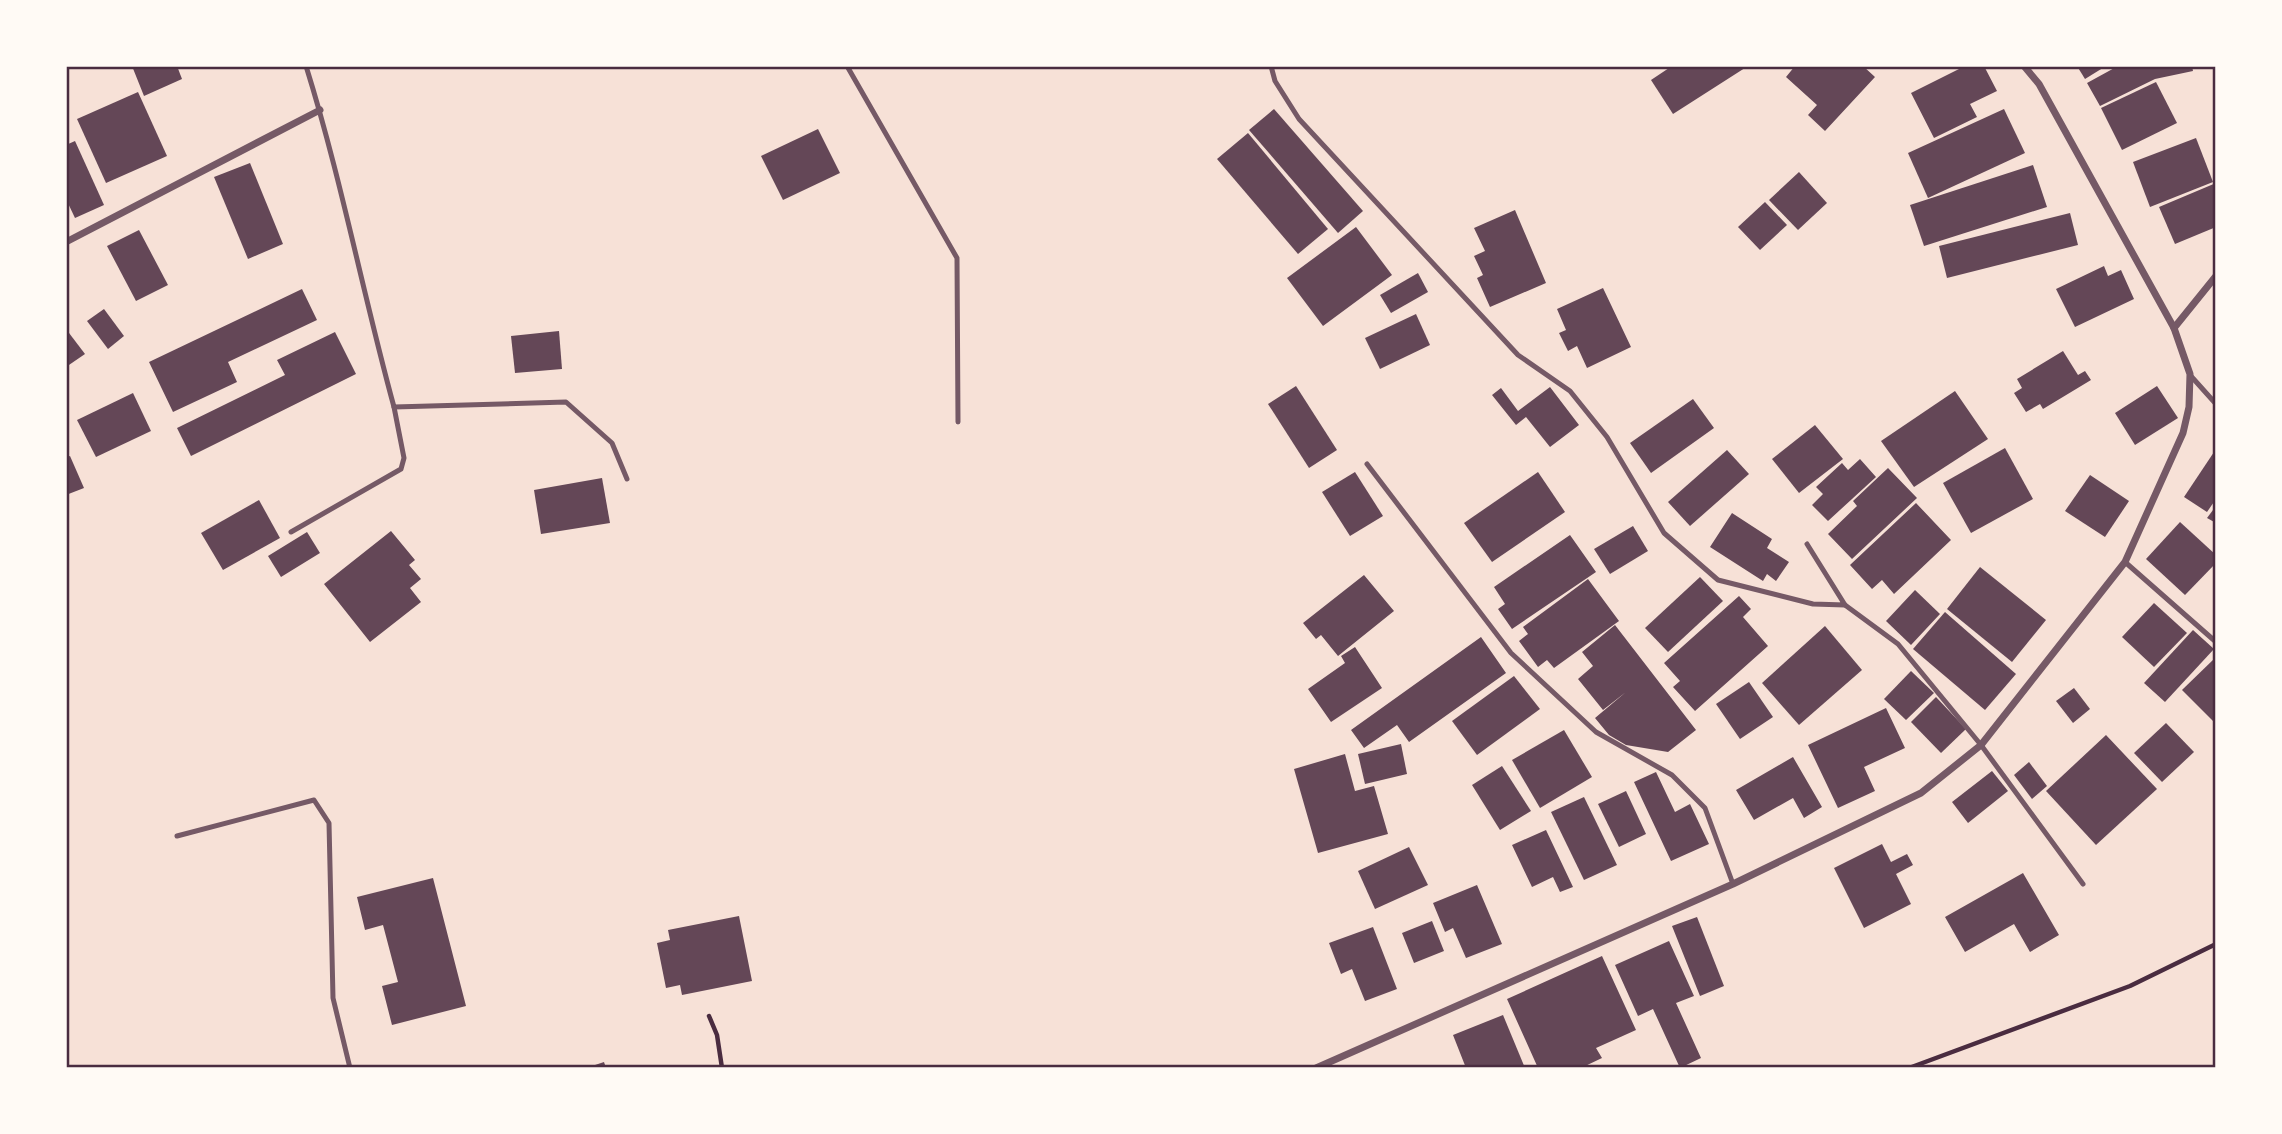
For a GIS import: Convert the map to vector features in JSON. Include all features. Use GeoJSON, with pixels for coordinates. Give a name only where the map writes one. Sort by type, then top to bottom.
{"type":"FeatureCollection","features":[{"type":"Feature","properties":{"kind":"street"},"geometry":{"type":"LineString","coordinates":[[1316,1068],[1732,884],[1922,793],[1981,746],[2125,562],[2182,433],[2189,407],[2190,374],[2174,328],[2039,84],[2024,66]]}},
{"type":"Feature","properties":{"kind":"street"},"geometry":{"type":"LineString","coordinates":[[66,242],[320,110]]}},
{"type":"Feature","properties":{"kind":"street"},"geometry":{"type":"LineString","coordinates":[[2174,328],[2216,276]]}},
{"type":"Feature","properties":{"kind":"lane"},"geometry":{"type":"LineString","coordinates":[[292,532],[401,469],[404,458],[394,407],[370,322],[320,110],[306,66]]}},
{"type":"Feature","properties":{"kind":"lane"},"geometry":{"type":"LineString","coordinates":[[847,66],[957,258],[958,422]]}},
{"type":"Feature","properties":{"kind":"lane"},"geometry":{"type":"LineString","coordinates":[[1271,66],[1275,81],[1299,120],[1518,355],[1570,391],[1607,437],[1664,533],[1718,580],[1812,604],[1845,605]]}},
{"type":"Feature","properties":{"kind":"lane"},"geometry":{"type":"LineString","coordinates":[[2190,374],[2216,404]]}},
{"type":"Feature","properties":{"kind":"lane"},"geometry":{"type":"LineString","coordinates":[[394,407],[566,402],[612,443],[626,479]]}},
{"type":"Feature","properties":{"kind":"lane"},"geometry":{"type":"LineString","coordinates":[[1367,464],[1511,653],[1596,732],[1672,775],[1705,808],[1732,884]]}},
{"type":"Feature","properties":{"kind":"lane"},"geometry":{"type":"LineString","coordinates":[[1807,544],[1845,605],[1898,644],[1981,746],[2083,884]]}},
{"type":"Feature","properties":{"kind":"lane"},"geometry":{"type":"LineString","coordinates":[[2125,562],[2216,642]]}},
{"type":"Feature","properties":{"kind":"lane"},"geometry":{"type":"LineString","coordinates":[[177,836],[314,800],[329,823],[333,998],[350,1068]]}},
{"type":"Feature","properties":{"kind":"path"},"geometry":{"type":"LineString","coordinates":[[1909,1068],[2130,986],[2216,944]]}},
{"type":"Feature","properties":{"kind":"path"},"geometry":{"type":"LineString","coordinates":[[709,1016],[717,1035],[722,1068]]}},
{"type":"Feature","properties":{"kind":"building"},"geometry":{"type":"Polygon","coordinates":[[[132,66],[177,66],[182,79],[144,96],[132,66]]]}},
{"type":"Feature","properties":{"kind":"building"},"geometry":{"type":"Polygon","coordinates":[[[1672,66],[1748,66],[1673,114],[1651,80],[1672,66]]]}},
{"type":"Feature","properties":{"kind":"building"},"geometry":{"type":"Polygon","coordinates":[[[1795,66],[1863,66],[1875,77],[1825,131],[1808,115],[1817,105],[1786,77],[1795,66]]]}},
{"type":"Feature","properties":{"kind":"building"},"geometry":{"type":"Polygon","coordinates":[[[1965,66],[1984,66],[1997,91],[1970,104],[1977,117],[1934,138],[1911,93],[1965,66]]]}},
{"type":"Feature","properties":{"kind":"building"},"geometry":{"type":"Polygon","coordinates":[[[2077,66],[2106,66],[2085,79],[2077,66]]]}},
{"type":"Feature","properties":{"kind":"building"},"geometry":{"type":"Polygon","coordinates":[[[2118,66],[2192,66],[2193,71],[2155,79],[2100,106],[2087,83],[2118,66]]]}},
{"type":"Feature","properties":{"kind":"building"},"geometry":{"type":"Polygon","coordinates":[[[2156,82],[2177,123],[2122,150],[2101,108],[2156,82]]]}},
{"type":"Feature","properties":{"kind":"building"},"geometry":{"type":"Polygon","coordinates":[[[138,92],[167,156],[106,183],[77,119],[138,92]]]}},
{"type":"Feature","properties":{"kind":"building"},"geometry":{"type":"Polygon","coordinates":[[[1274,109],[1363,211],[1338,233],[1249,130],[1274,109]]]}},
{"type":"Feature","properties":{"kind":"building"},"geometry":{"type":"Polygon","coordinates":[[[2004,109],[2025,153],[1928,198],[1908,153],[2004,109]]]}},
{"type":"Feature","properties":{"kind":"building"},"geometry":{"type":"Polygon","coordinates":[[[818,129],[840,173],[783,200],[761,156],[818,129]]]}},
{"type":"Feature","properties":{"kind":"building"},"geometry":{"type":"Polygon","coordinates":[[[1248,133],[1328,229],[1298,254],[1217,159],[1248,133]]]}},
{"type":"Feature","properties":{"kind":"building"},"geometry":{"type":"Polygon","coordinates":[[[2196,138],[2213,182],[2150,207],[2133,162],[2196,138]]]}},
{"type":"Feature","properties":{"kind":"building"},"geometry":{"type":"Polygon","coordinates":[[[75,141],[104,205],[75,218],[66,199],[66,145],[75,141]]]}},
{"type":"Feature","properties":{"kind":"building"},"geometry":{"type":"Polygon","coordinates":[[[250,163],[283,244],[248,259],[214,177],[250,163]]]}},
{"type":"Feature","properties":{"kind":"building"},"geometry":{"type":"Polygon","coordinates":[[[2033,165],[2047,207],[1924,246],[1910,205],[2033,165]]]}},
{"type":"Feature","properties":{"kind":"building"},"geometry":{"type":"Polygon","coordinates":[[[1799,172],[1827,203],[1798,230],[1769,200],[1799,172]]]}},
{"type":"Feature","properties":{"kind":"building"},"geometry":{"type":"Polygon","coordinates":[[[2216,183],[2216,227],[2175,244],[2159,207],[2216,183]]]}},
{"type":"Feature","properties":{"kind":"building"},"geometry":{"type":"Polygon","coordinates":[[[1765,202],[1787,225],[1760,250],[1738,227],[1765,202]]]}},
{"type":"Feature","properties":{"kind":"building"},"geometry":{"type":"Polygon","coordinates":[[[1515,210],[1546,283],[1490,307],[1477,278],[1483,275],[1474,256],[1485,251],[1474,228],[1515,210]]]}},
{"type":"Feature","properties":{"kind":"building"},"geometry":{"type":"Polygon","coordinates":[[[2070,213],[2078,245],[1947,278],[1939,246],[2070,213]]]}},
{"type":"Feature","properties":{"kind":"building"},"geometry":{"type":"Polygon","coordinates":[[[1356,227],[1392,275],[1323,326],[1287,278],[1356,227]]]}},
{"type":"Feature","properties":{"kind":"building"},"geometry":{"type":"Polygon","coordinates":[[[139,230],[168,285],[136,301],[107,246],[139,230]]]}},
{"type":"Feature","properties":{"kind":"building"},"geometry":{"type":"Polygon","coordinates":[[[2104,266],[2108,276],[2121,270],[2134,299],[2075,327],[2056,289],[2104,266]]]}},
{"type":"Feature","properties":{"kind":"building"},"geometry":{"type":"Polygon","coordinates":[[[1418,273],[1428,292],[1391,313],[1380,295],[1418,273]]]}},
{"type":"Feature","properties":{"kind":"building"},"geometry":{"type":"Polygon","coordinates":[[[1603,288],[1631,347],[1587,368],[1577,346],[1568,351],[1559,333],[1566,330],[1557,309],[1603,288]]]}},
{"type":"Feature","properties":{"kind":"building"},"geometry":{"type":"Polygon","coordinates":[[[302,289],[317,320],[228,362],[237,382],[173,412],[149,362],[302,289]]]}},
{"type":"Feature","properties":{"kind":"building"},"geometry":{"type":"Polygon","coordinates":[[[104,309],[124,336],[108,349],[87,321],[104,309]]]}},
{"type":"Feature","properties":{"kind":"building"},"geometry":{"type":"Polygon","coordinates":[[[1416,314],[1430,345],[1380,369],[1365,338],[1416,314]]]}},
{"type":"Feature","properties":{"kind":"building"},"geometry":{"type":"Polygon","coordinates":[[[66,329],[85,354],[66,367],[66,329]]]}},
{"type":"Feature","properties":{"kind":"building"},"geometry":{"type":"Polygon","coordinates":[[[559,331],[562,369],[515,373],[511,336],[559,331]]]}},
{"type":"Feature","properties":{"kind":"building"},"geometry":{"type":"Polygon","coordinates":[[[335,332],[356,374],[191,456],[177,428],[285,375],[277,360],[335,332]]]}},
{"type":"Feature","properties":{"kind":"building"},"geometry":{"type":"Polygon","coordinates":[[[2063,351],[2078,375],[2085,371],[2091,380],[2043,409],[2040,404],[2026,412],[2014,393],[2022,388],[2017,379],[2063,351]]]}},
{"type":"Feature","properties":{"kind":"building"},"geometry":{"type":"Polygon","coordinates":[[[1296,386],[1337,450],[1309,468],[1268,404],[1296,386]]]}},
{"type":"Feature","properties":{"kind":"building"},"geometry":{"type":"Polygon","coordinates":[[[2157,386],[2178,418],[2135,445],[2115,413],[2157,386]]]}},
{"type":"Feature","properties":{"kind":"building"},"geometry":{"type":"Polygon","coordinates":[[[1550,387],[1579,425],[1550,447],[1526,417],[1516,425],[1492,395],[1501,388],[1518,411],[1550,387]]]}},
{"type":"Feature","properties":{"kind":"building"},"geometry":{"type":"Polygon","coordinates":[[[1955,391],[1988,439],[1914,487],[1881,441],[1955,391]]]}},
{"type":"Feature","properties":{"kind":"building"},"geometry":{"type":"Polygon","coordinates":[[[133,393],[151,431],[96,457],[77,420],[133,393]]]}},
{"type":"Feature","properties":{"kind":"building"},"geometry":{"type":"Polygon","coordinates":[[[1693,399],[1714,428],[1651,473],[1630,443],[1693,399]]]}},
{"type":"Feature","properties":{"kind":"building"},"geometry":{"type":"Polygon","coordinates":[[[1815,425],[1843,459],[1799,493],[1772,459],[1815,425]]]}},
{"type":"Feature","properties":{"kind":"building"},"geometry":{"type":"Polygon","coordinates":[[[2005,448],[2033,499],[1971,533],[1943,483],[2005,448]]]}},
{"type":"Feature","properties":{"kind":"building"},"geometry":{"type":"Polygon","coordinates":[[[2216,449],[2216,499],[2207,512],[2184,497],[2216,449]]]}},
{"type":"Feature","properties":{"kind":"building"},"geometry":{"type":"Polygon","coordinates":[[[1727,450],[1749,474],[1690,526],[1668,502],[1727,450]]]}},
{"type":"Feature","properties":{"kind":"building"},"geometry":{"type":"Polygon","coordinates":[[[70,456],[84,488],[66,495],[66,457],[70,456]]]}},
{"type":"Feature","properties":{"kind":"building"},"geometry":{"type":"Polygon","coordinates":[[[1860,459],[1876,477],[1828,521],[1812,505],[1823,494],[1816,487],[1842,463],[1848,470],[1860,459]]]}},
{"type":"Feature","properties":{"kind":"building"},"geometry":{"type":"Polygon","coordinates":[[[1888,468],[1917,498],[1852,559],[1828,534],[1857,506],[1853,501],[1888,468]]]}},
{"type":"Feature","properties":{"kind":"building"},"geometry":{"type":"Polygon","coordinates":[[[1355,472],[1383,516],[1350,536],[1322,492],[1355,472]]]}},
{"type":"Feature","properties":{"kind":"building"},"geometry":{"type":"Polygon","coordinates":[[[1538,472],[1565,512],[1492,562],[1464,523],[1538,472]]]}},
{"type":"Feature","properties":{"kind":"building"},"geometry":{"type":"Polygon","coordinates":[[[2090,475],[2129,501],[2105,537],[2065,511],[2090,475]]]}},
{"type":"Feature","properties":{"kind":"building"},"geometry":{"type":"Polygon","coordinates":[[[602,478],[610,523],[541,534],[534,490],[602,478]]]}},
{"type":"Feature","properties":{"kind":"building"},"geometry":{"type":"Polygon","coordinates":[[[259,500],[280,538],[223,570],[201,533],[259,500]]]}},
{"type":"Feature","properties":{"kind":"building"},"geometry":{"type":"Polygon","coordinates":[[[1916,503],[1951,540],[1894,594],[1882,580],[1872,589],[1850,565],[1916,503]]]}},
{"type":"Feature","properties":{"kind":"building"},"geometry":{"type":"Polygon","coordinates":[[[2216,506],[2216,523],[2207,518],[2216,506]]]}},
{"type":"Feature","properties":{"kind":"building"},"geometry":{"type":"Polygon","coordinates":[[[1732,513],[1772,539],[1767,548],[1789,562],[1776,581],[1767,574],[1763,581],[1710,547],[1732,513]]]}},
{"type":"Feature","properties":{"kind":"building"},"geometry":{"type":"Polygon","coordinates":[[[2180,522],[2216,555],[2216,563],[2185,595],[2146,559],[2180,522]]]}},
{"type":"Feature","properties":{"kind":"building"},"geometry":{"type":"Polygon","coordinates":[[[1633,526],[1648,551],[1610,574],[1594,549],[1633,526]]]}},
{"type":"Feature","properties":{"kind":"building"},"geometry":{"type":"Polygon","coordinates":[[[391,531],[415,560],[409,565],[421,579],[410,588],[421,602],[370,642],[324,584],[391,531]]]}},
{"type":"Feature","properties":{"kind":"building"},"geometry":{"type":"Polygon","coordinates":[[[307,532],[320,553],[281,577],[268,556],[307,532]]]}},
{"type":"Feature","properties":{"kind":"building"},"geometry":{"type":"Polygon","coordinates":[[[1570,535],[1596,572],[1512,629],[1498,609],[1505,604],[1494,587],[1570,535]]]}},
{"type":"Feature","properties":{"kind":"building"},"geometry":{"type":"Polygon","coordinates":[[[1980,567],[2046,620],[2012,662],[1947,609],[1980,567]]]}},
{"type":"Feature","properties":{"kind":"building"},"geometry":{"type":"Polygon","coordinates":[[[1364,575],[1394,611],[1338,656],[1321,635],[1316,639],[1303,623],[1364,575]]]}},
{"type":"Feature","properties":{"kind":"building"},"geometry":{"type":"Polygon","coordinates":[[[1700,577],[1723,601],[1668,652],[1645,628],[1700,577]]]}},
{"type":"Feature","properties":{"kind":"building"},"geometry":{"type":"Polygon","coordinates":[[[1588,579],[1619,621],[1554,668],[1547,660],[1538,667],[1519,641],[1528,634],[1523,627],[1588,579]]]}},
{"type":"Feature","properties":{"kind":"building"},"geometry":{"type":"Polygon","coordinates":[[[1915,590],[1940,614],[1911,645],[1886,621],[1915,590]]]}},
{"type":"Feature","properties":{"kind":"building"},"geometry":{"type":"Polygon","coordinates":[[[1739,596],[1751,609],[1743,617],[1768,646],[1695,711],[1673,687],[1680,681],[1664,663],[1739,596]]]}},
{"type":"Feature","properties":{"kind":"building"},"geometry":{"type":"Polygon","coordinates":[[[2154,603],[2187,633],[2154,667],[2122,637],[2154,603]]]}},
{"type":"Feature","properties":{"kind":"building"},"geometry":{"type":"Polygon","coordinates":[[[1945,612],[2016,674],[1985,710],[1913,649],[1945,612]]]}},
{"type":"Feature","properties":{"kind":"building"},"geometry":{"type":"Polygon","coordinates":[[[1615,625],[1696,730],[1668,752],[1626,745],[1609,735],[1595,718],[1626,692],[1603,710],[1578,679],[1593,666],[1582,652],[1615,625]]]}},
{"type":"Feature","properties":{"kind":"building"},"geometry":{"type":"Polygon","coordinates":[[[1825,626],[1862,670],[1799,725],[1762,683],[1825,626]]]}},
{"type":"Feature","properties":{"kind":"building"},"geometry":{"type":"Polygon","coordinates":[[[2193,630],[2214,649],[2165,702],[2144,683],[2193,630]]]}},
{"type":"Feature","properties":{"kind":"building"},"geometry":{"type":"Polygon","coordinates":[[[1481,637],[1506,673],[1409,742],[1397,725],[1364,748],[1351,730],[1481,637]]]}},
{"type":"Feature","properties":{"kind":"building"},"geometry":{"type":"Polygon","coordinates":[[[1355,647],[1382,688],[1331,722],[1308,689],[1345,663],[1341,656],[1355,647]]]}},
{"type":"Feature","properties":{"kind":"building"},"geometry":{"type":"Polygon","coordinates":[[[2216,657],[2216,724],[2182,690],[2216,657]]]}},
{"type":"Feature","properties":{"kind":"building"},"geometry":{"type":"Polygon","coordinates":[[[1911,671],[1934,693],[1906,720],[1884,699],[1911,671]]]}},
{"type":"Feature","properties":{"kind":"building"},"geometry":{"type":"Polygon","coordinates":[[[1514,676],[1540,709],[1477,755],[1452,721],[1514,676]]]}},
{"type":"Feature","properties":{"kind":"building"},"geometry":{"type":"Polygon","coordinates":[[[1749,682],[1773,717],[1740,739],[1716,704],[1749,682]]]}},
{"type":"Feature","properties":{"kind":"building"},"geometry":{"type":"Polygon","coordinates":[[[2074,688],[2090,709],[2073,723],[2056,701],[2074,688]]]}},
{"type":"Feature","properties":{"kind":"building"},"geometry":{"type":"Polygon","coordinates":[[[1936,697],[1966,729],[1941,753],[1911,722],[1936,697]]]}},
{"type":"Feature","properties":{"kind":"building"},"geometry":{"type":"Polygon","coordinates":[[[1886,708],[1905,748],[1864,767],[1875,791],[1838,808],[1808,745],[1886,708]]]}},
{"type":"Feature","properties":{"kind":"building"},"geometry":{"type":"Polygon","coordinates":[[[2166,723],[2194,752],[2162,782],[2134,753],[2166,723]]]}},
{"type":"Feature","properties":{"kind":"building"},"geometry":{"type":"Polygon","coordinates":[[[1564,730],[1592,777],[1540,808],[1512,760],[1564,730]]]}},
{"type":"Feature","properties":{"kind":"building"},"geometry":{"type":"Polygon","coordinates":[[[2106,735],[2157,789],[2096,845],[2046,791],[2106,735]]]}},
{"type":"Feature","properties":{"kind":"building"},"geometry":{"type":"Polygon","coordinates":[[[1401,744],[1407,774],[1365,784],[1358,754],[1401,744]]]}},
{"type":"Feature","properties":{"kind":"building"},"geometry":{"type":"Polygon","coordinates":[[[1345,754],[1355,791],[1374,786],[1388,834],[1318,853],[1294,769],[1345,754]]]}},
{"type":"Feature","properties":{"kind":"building"},"geometry":{"type":"Polygon","coordinates":[[[1793,757],[1822,807],[1804,818],[1793,798],[1754,820],[1736,790],[1793,757]]]}},
{"type":"Feature","properties":{"kind":"building"},"geometry":{"type":"Polygon","coordinates":[[[2029,762],[2047,786],[2032,799],[2014,775],[2029,762]]]}},
{"type":"Feature","properties":{"kind":"building"},"geometry":{"type":"Polygon","coordinates":[[[1502,766],[1531,811],[1500,830],[1472,785],[1502,766]]]}},
{"type":"Feature","properties":{"kind":"building"},"geometry":{"type":"Polygon","coordinates":[[[1992,771],[2008,791],[1968,823],[1952,802],[1992,771]]]}},
{"type":"Feature","properties":{"kind":"building"},"geometry":{"type":"Polygon","coordinates":[[[1656,772],[1675,812],[1690,804],[1709,844],[1671,861],[1634,782],[1656,772]]]}},
{"type":"Feature","properties":{"kind":"building"},"geometry":{"type":"Polygon","coordinates":[[[1626,791],[1646,834],[1619,847],[1598,804],[1626,791]]]}},
{"type":"Feature","properties":{"kind":"building"},"geometry":{"type":"Polygon","coordinates":[[[1584,797],[1617,865],[1584,880],[1551,812],[1584,797]]]}},
{"type":"Feature","properties":{"kind":"building"},"geometry":{"type":"Polygon","coordinates":[[[1546,830],[1573,887],[1560,892],[1553,877],[1532,887],[1512,845],[1546,830]]]}},
{"type":"Feature","properties":{"kind":"building"},"geometry":{"type":"Polygon","coordinates":[[[1882,844],[1891,862],[1907,854],[1913,865],[1896,874],[1911,904],[1864,928],[1834,868],[1882,844]]]}},
{"type":"Feature","properties":{"kind":"building"},"geometry":{"type":"Polygon","coordinates":[[[1409,847],[1428,885],[1375,909],[1358,871],[1409,847]]]}},
{"type":"Feature","properties":{"kind":"building"},"geometry":{"type":"Polygon","coordinates":[[[2023,873],[2059,935],[2030,952],[2014,924],[1965,952],[1945,917],[2023,873]]]}},
{"type":"Feature","properties":{"kind":"building"},"geometry":{"type":"Polygon","coordinates":[[[433,878],[466,1006],[392,1025],[382,986],[398,982],[383,925],[365,930],[357,897],[433,878]]]}},
{"type":"Feature","properties":{"kind":"building"},"geometry":{"type":"Polygon","coordinates":[[[1477,885],[1502,944],[1466,958],[1453,928],[1445,932],[1433,903],[1477,885]]]}},
{"type":"Feature","properties":{"kind":"building"},"geometry":{"type":"Polygon","coordinates":[[[739,916],[752,981],[682,995],[680,985],[666,988],[657,943],[670,940],[668,930],[739,916]]]}},
{"type":"Feature","properties":{"kind":"building"},"geometry":{"type":"Polygon","coordinates":[[[1697,917],[1724,986],[1700,996],[1672,926],[1697,917]]]}},
{"type":"Feature","properties":{"kind":"building"},"geometry":{"type":"Polygon","coordinates":[[[1432,921],[1444,951],[1414,963],[1402,933],[1432,921]]]}},
{"type":"Feature","properties":{"kind":"building"},"geometry":{"type":"Polygon","coordinates":[[[1373,927],[1397,989],[1365,1001],[1352,969],[1341,974],[1329,943],[1373,927]]]}},
{"type":"Feature","properties":{"kind":"building"},"geometry":{"type":"Polygon","coordinates":[[[1669,941],[1694,996],[1676,1003],[1701,1058],[1680,1068],[1653,1009],[1638,1016],[1615,965],[1669,941]]]}},
{"type":"Feature","properties":{"kind":"building"},"geometry":{"type":"Polygon","coordinates":[[[1602,956],[1636,1030],[1596,1048],[1602,1058],[1581,1068],[1538,1068],[1507,999],[1602,956]]]}},
{"type":"Feature","properties":{"kind":"building"},"geometry":{"type":"Polygon","coordinates":[[[1503,1015],[1525,1068],[1466,1068],[1453,1035],[1503,1015]]]}},
{"type":"Feature","properties":{"kind":"building"},"geometry":{"type":"Polygon","coordinates":[[[604,1062],[606,1068],[589,1068],[589,1067],[604,1062]]]}}]}
